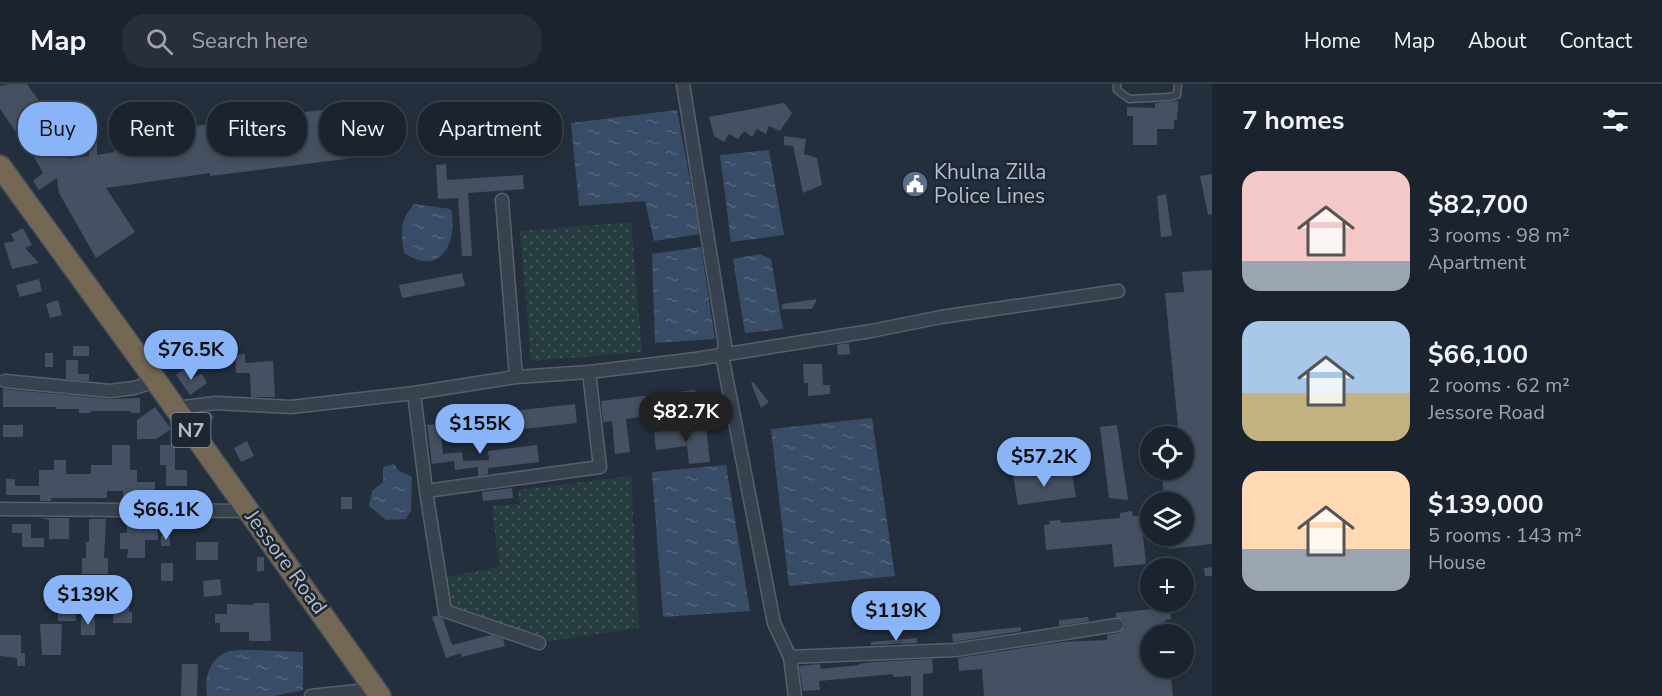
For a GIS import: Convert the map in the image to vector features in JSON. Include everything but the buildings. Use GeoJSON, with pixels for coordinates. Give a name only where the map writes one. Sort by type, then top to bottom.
{"type":"FeatureCollection","features":[{"type":"Feature","properties":{"kind":"highway","name":"Jessore Road"},"geometry":{"type":"LineString","coordinates":[[0,166],[176,408],[377,692]]}},
{"type":"Feature","properties":{"kind":"street"},"geometry":{"type":"LineString","coordinates":[[683,84],[725,345],[722,355],[774,623],[790,657],[795,696]]}},
{"type":"Feature","properties":{"kind":"street"},"geometry":{"type":"LineString","coordinates":[[502,200],[516,377]]}},
{"type":"Feature","properties":{"kind":"street"},"geometry":{"type":"LineString","coordinates":[[176,408],[216,403],[291,407],[414,393],[516,377],[589,372],[722,355],[941,317],[1118,291]]}},
{"type":"Feature","properties":{"kind":"street"},"geometry":{"type":"LineString","coordinates":[[426,491],[600,467],[589,372]]}},
{"type":"Feature","properties":{"kind":"street"},"geometry":{"type":"LineString","coordinates":[[5,381],[110,391],[135,388],[156,381]]}},
{"type":"Feature","properties":{"kind":"street"},"geometry":{"type":"LineString","coordinates":[[414,393],[444,611],[538,643]]}},
{"type":"Feature","properties":{"kind":"street"},"geometry":{"type":"LineString","coordinates":[[0,509],[249,511]]}},
{"type":"Feature","properties":{"kind":"street"},"geometry":{"type":"LineString","coordinates":[[790,657],[955,650],[1117,625]]}},
{"type":"Feature","properties":{"kind":"street"},"geometry":{"type":"LineString","coordinates":[[311,696],[377,692]]}},
{"type":"Feature","properties":{"kind":"lane"},"geometry":{"type":"LineString","coordinates":[[1117,84],[1117,90],[1129,99],[1177,95],[1178,84]]}},
{"type":"Feature","properties":{"kind":"green space"},"geometry":{"type":"Polygon","coordinates":[[[631,222],[642,352],[531,361],[520,231],[631,222]]]}},
{"type":"Feature","properties":{"kind":"green space"},"geometry":{"type":"Polygon","coordinates":[[[631,476],[639,628],[550,641],[450,607],[445,577],[499,567],[492,506],[520,504],[518,490],[631,476]]]}},
{"type":"Feature","properties":{"kind":"water"},"geometry":{"type":"Polygon","coordinates":[[[677,110],[700,234],[654,241],[645,201],[579,206],[571,123],[677,110]]]}},
{"type":"Feature","properties":{"kind":"water"},"geometry":{"type":"Polygon","coordinates":[[[769,150],[784,235],[731,242],[720,155],[769,150]]]}},
{"type":"Feature","properties":{"kind":"water"},"geometry":{"type":"Polygon","coordinates":[[[414,204],[451,209],[453,221],[449,244],[437,259],[417,260],[404,253],[403,221],[414,204]]]}},
{"type":"Feature","properties":{"kind":"water"},"geometry":{"type":"Polygon","coordinates":[[[701,247],[715,339],[655,343],[652,254],[701,247]]]}},
{"type":"Feature","properties":{"kind":"water"},"geometry":{"type":"Polygon","coordinates":[[[760,254],[771,259],[783,329],[745,333],[733,259],[760,254]]]}},
{"type":"Feature","properties":{"kind":"water"},"geometry":{"type":"Polygon","coordinates":[[[872,418],[895,576],[789,586],[771,429],[872,418]]]}},
{"type":"Feature","properties":{"kind":"water"},"geometry":{"type":"Polygon","coordinates":[[[394,464],[398,470],[412,477],[411,510],[406,519],[386,520],[369,506],[372,491],[383,482],[383,467],[394,464]]]}},
{"type":"Feature","properties":{"kind":"water"},"geometry":{"type":"Polygon","coordinates":[[[726,465],[750,611],[663,617],[652,472],[726,465]]]}},
{"type":"Feature","properties":{"kind":"water"},"geometry":{"type":"Polygon","coordinates":[[[252,650],[303,652],[303,690],[274,696],[207,696],[206,683],[209,670],[216,659],[227,652],[252,650]]]}},
{"type":"Feature","properties":{"kind":"place","name":"Khulna Zilla Police Lines"},"geometry":{"type":"Point","coordinates":[915,184]}}]}
